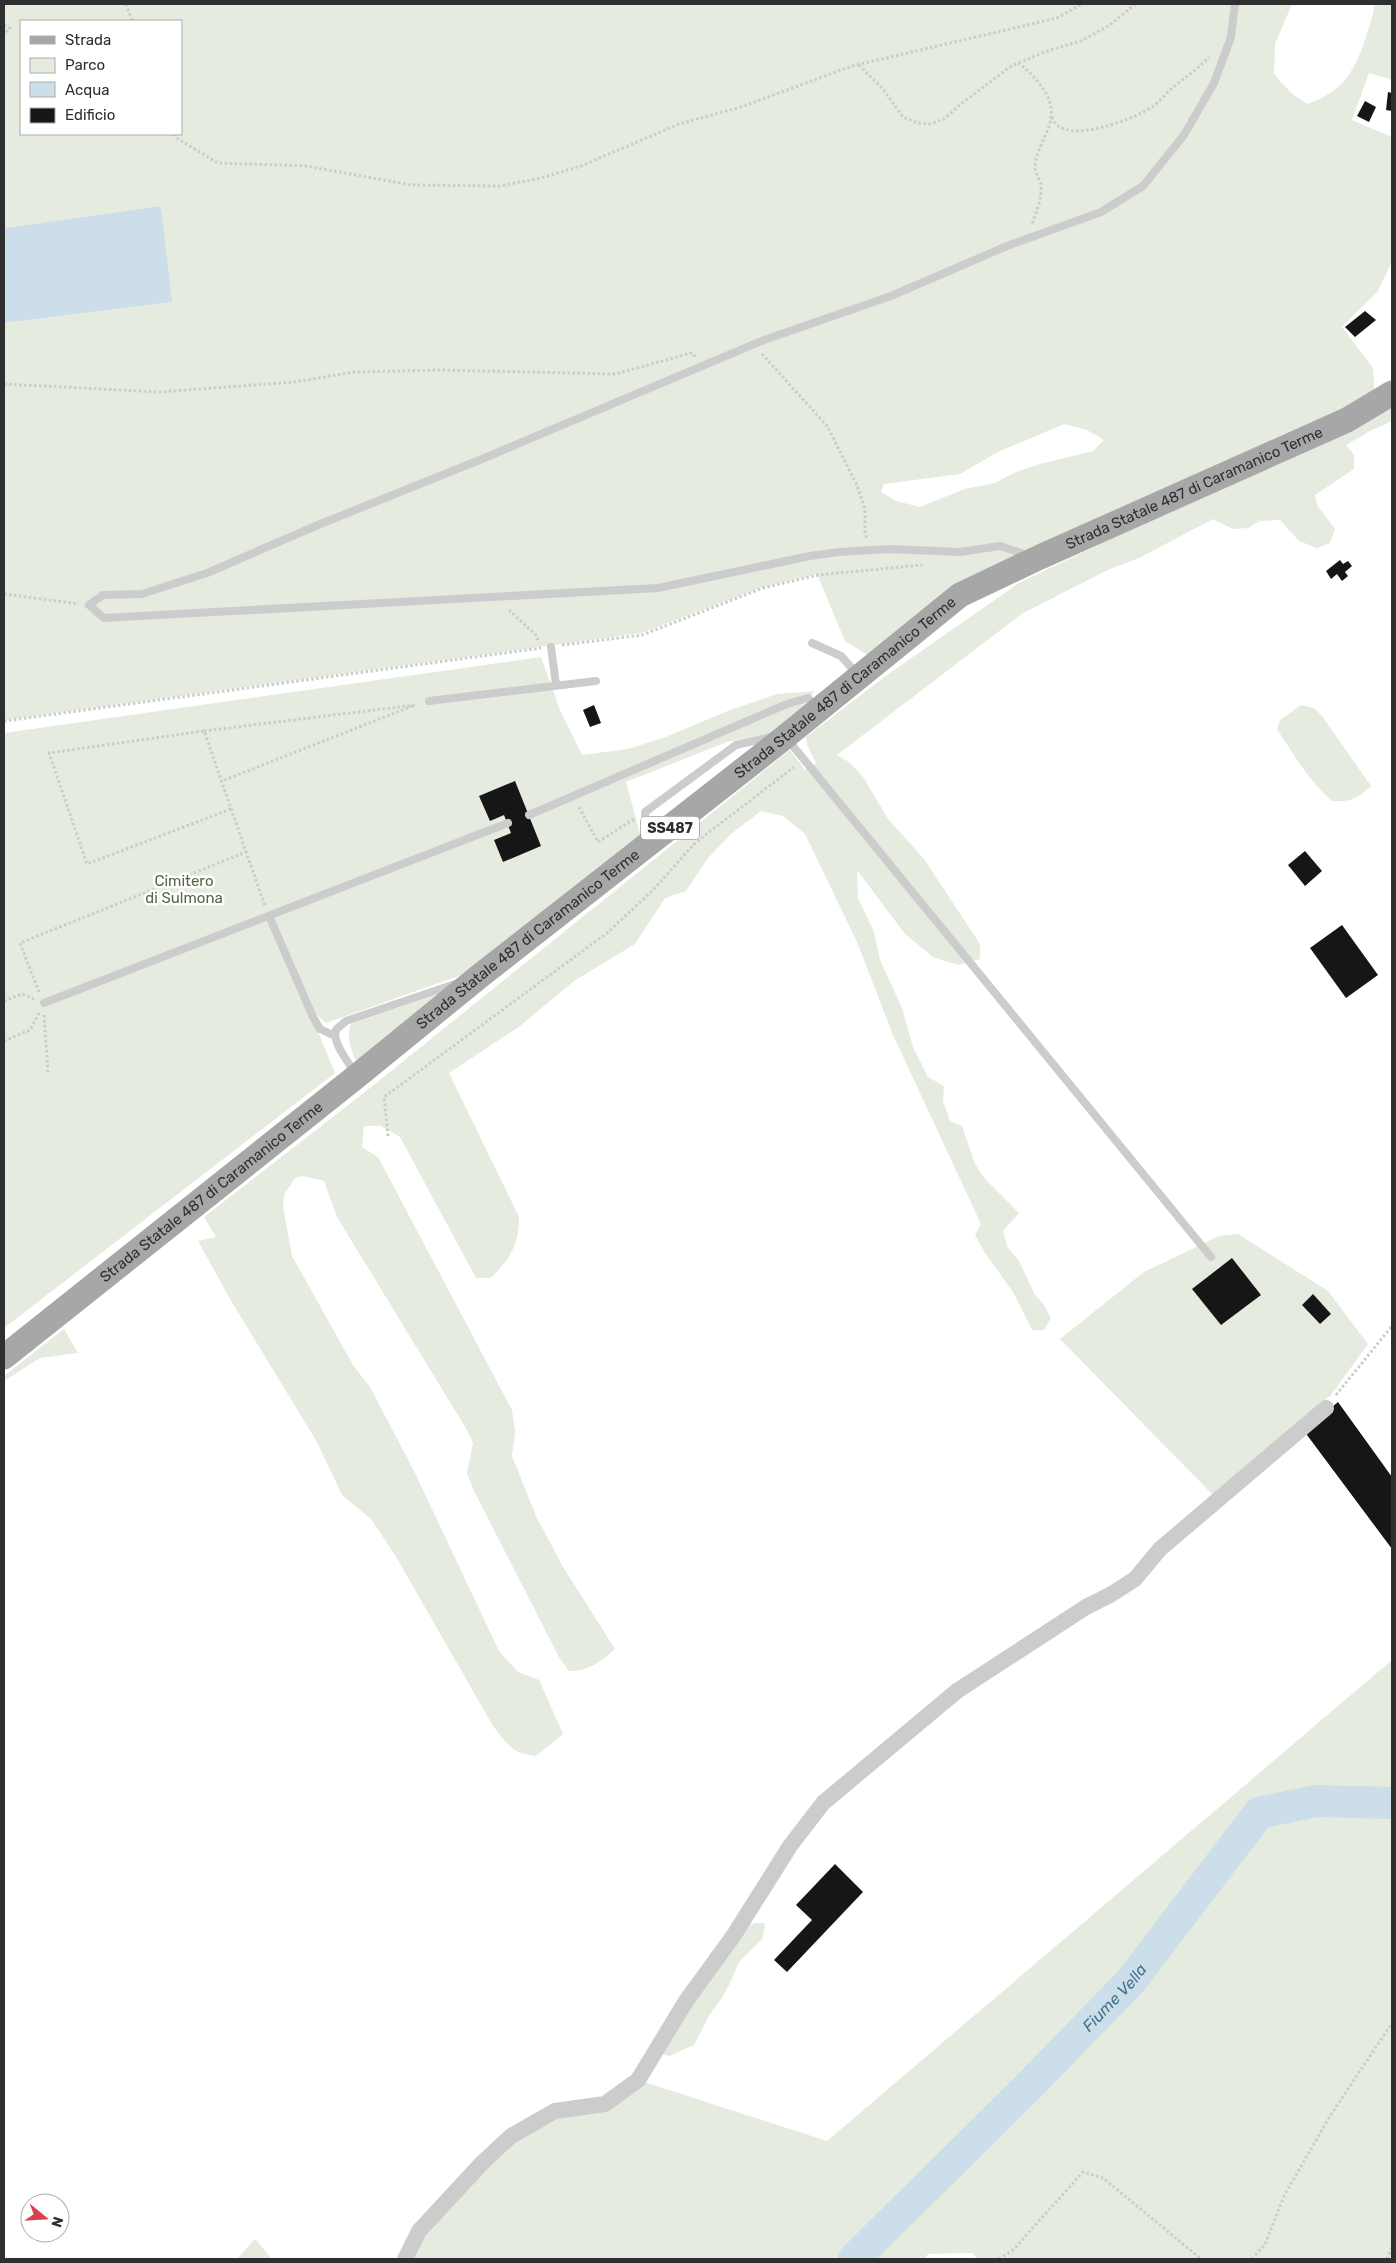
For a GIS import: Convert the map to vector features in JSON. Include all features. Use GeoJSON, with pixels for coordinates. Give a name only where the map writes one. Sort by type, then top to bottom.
{"type":"FeatureCollection","features":[{"type":"Feature","properties":{"kind":"main road","name":"Strada Statale 487 di Caramanico Terme"},"geometry":{"type":"LineString","coordinates":[[4,1357],[481,975],[783,739],[960,595],[1040,557],[1347,420],[1392,393]]}},
{"type":"Feature","properties":{"kind":"street"},"geometry":{"type":"LineString","coordinates":[[405,2259],[418,2231],[482,2163],[511,2136],[555,2111],[605,2104],[638,2080],[686,2001],[734,1936],[790,1846],[823,1803],[956,1691],[1086,1607],[1110,1595],[1134,1579],[1160,1549],[1326,1408]]}},
{"type":"Feature","properties":{"kind":"lane"},"geometry":{"type":"LineString","coordinates":[[1040,557],[1021,554],[1000,546],[960,552],[872,550],[810,556],[658,588],[104,618],[89,605],[103,595],[142,594],[207,573],[693,369],[753,345],[891,296],[1027,239],[1101,212],[1143,186],[1184,135],[1214,83],[1231,37],[1235,4]]}},
{"type":"Feature","properties":{"kind":"lane"},"geometry":{"type":"LineString","coordinates":[[812,643],[842,656],[859,677]]}},
{"type":"Feature","properties":{"kind":"lane"},"geometry":{"type":"LineString","coordinates":[[551,647],[556,685]]}},
{"type":"Feature","properties":{"kind":"lane"},"geometry":{"type":"LineString","coordinates":[[429,701],[556,685],[596,682]]}},
{"type":"Feature","properties":{"kind":"lane"},"geometry":{"type":"LineString","coordinates":[[529,815],[787,704],[808,698],[818,709]]}},
{"type":"Feature","properties":{"kind":"lane"},"geometry":{"type":"LineString","coordinates":[[648,846],[645,812],[736,744],[771,737],[783,739],[804,759],[1211,1257]]}},
{"type":"Feature","properties":{"kind":"lane"},"geometry":{"type":"LineString","coordinates":[[44,1004],[508,823]]}},
{"type":"Feature","properties":{"kind":"lane"},"geometry":{"type":"LineString","coordinates":[[269,916],[313,1017],[320,1029],[335,1036]]}},
{"type":"Feature","properties":{"kind":"lane"},"geometry":{"type":"LineString","coordinates":[[357,1076],[339,1047],[335,1036],[337,1029],[346,1021],[481,975]]}},
{"type":"Feature","properties":{"kind":"path"},"geometry":{"type":"LineString","coordinates":[[126,4],[132,20]]}},
{"type":"Feature","properties":{"kind":"path"},"geometry":{"type":"LineString","coordinates":[[174,135],[218,163],[306,166],[411,185],[500,186],[541,178],[581,166],[678,124],[742,107],[858,65],[1057,18],[1082,4]]}},
{"type":"Feature","properties":{"kind":"path"},"geometry":{"type":"LineString","coordinates":[[858,65],[882,88],[903,117],[930,124],[944,119],[974,93],[1011,66],[1050,50],[1081,41],[1110,25],[1135,4]]}},
{"type":"Feature","properties":{"kind":"path"},"geometry":{"type":"LineString","coordinates":[[4,25],[10,28],[4,34]]}},
{"type":"Feature","properties":{"kind":"path"},"geometry":{"type":"LineString","coordinates":[[1018,63],[1029,72],[1041,87],[1047,97],[1052,117],[1059,128],[1069,131],[1083,131],[1114,124],[1152,107],[1200,67],[1212,52]]}},
{"type":"Feature","properties":{"kind":"path"},"geometry":{"type":"LineString","coordinates":[[1027,239],[1042,185],[1035,167],[1036,160],[1042,139],[1052,117]]}},
{"type":"Feature","properties":{"kind":"path"},"geometry":{"type":"LineString","coordinates":[[753,345],[827,426],[856,484],[866,509],[865,532],[872,550]]}},
{"type":"Feature","properties":{"kind":"path"},"geometry":{"type":"LineString","coordinates":[[4,384],[159,392],[294,382],[355,372],[440,370],[615,374],[691,353],[694,354],[696,360],[693,369]]}},
{"type":"Feature","properties":{"kind":"path"},"geometry":{"type":"LineString","coordinates":[[4,721],[642,635],[764,588],[818,575],[923,565]]}},
{"type":"Feature","properties":{"kind":"path"},"geometry":{"type":"LineString","coordinates":[[4,594],[89,605]]}},
{"type":"Feature","properties":{"kind":"path"},"geometry":{"type":"LineString","coordinates":[[492,597],[493,602],[512,611],[528,630],[536,635],[539,648]]}},
{"type":"Feature","properties":{"kind":"path"},"geometry":{"type":"LineString","coordinates":[[222,782],[415,705],[204,731],[48,753],[87,864],[231,809]]}},
{"type":"Feature","properties":{"kind":"path"},"geometry":{"type":"LineString","coordinates":[[204,731],[269,916]]}},
{"type":"Feature","properties":{"kind":"path"},"geometry":{"type":"LineString","coordinates":[[388,1136],[384,1097],[607,933],[653,890],[694,843],[804,759]]}},
{"type":"Feature","properties":{"kind":"path"},"geometry":{"type":"LineString","coordinates":[[573,796],[598,842],[645,812]]}},
{"type":"Feature","properties":{"kind":"path"},"geometry":{"type":"LineString","coordinates":[[48,1073],[44,1004],[20,943],[246,852]]}},
{"type":"Feature","properties":{"kind":"path"},"geometry":{"type":"LineString","coordinates":[[4,1001],[22,994],[44,1004]]}},
{"type":"Feature","properties":{"kind":"path"},"geometry":{"type":"LineString","coordinates":[[4,1041],[30,1030],[44,1004]]}},
{"type":"Feature","properties":{"kind":"path"},"geometry":{"type":"LineString","coordinates":[[1326,1408],[1392,1326]]}},
{"type":"Feature","properties":{"kind":"path"},"geometry":{"type":"LineString","coordinates":[[1252,2259],[1265,2244],[1285,2194],[1330,2116],[1392,2023]]}},
{"type":"Feature","properties":{"kind":"path"},"geometry":{"type":"LineString","coordinates":[[999,2259],[1013,2250],[1083,2172],[1103,2178],[1201,2259]]}},
{"type":"Feature","properties":{"kind":"path"},"geometry":{"type":"LineString","coordinates":[[1387,2259],[1392,2247]]}},
{"type":"Feature","properties":{"kind":"green space"},"geometry":{"type":"Polygon","coordinates":[[[4,4],[1292,4],[1275,44],[1274,74],[1291,93],[1307,104],[1331,93],[1347,78],[1363,47],[1372,19],[1374,4],[1392,4],[1392,80],[1369,73],[1352,120],[1392,137],[1392,261],[1378,291],[1342,327],[1373,368],[1375,403],[1040,557],[874,659],[845,641],[817,574],[763,587],[641,633],[4,720],[4,323],[171,302],[161,206],[4,228],[4,4]],[[1064,424],[996,453],[960,474],[884,484],[881,492],[896,501],[920,507],[965,489],[995,483],[1016,472],[1040,464],[1093,451],[1104,440],[1087,430],[1064,424]]]}},
{"type":"Feature","properties":{"kind":"green space"},"geometry":{"type":"Polygon","coordinates":[[[1392,404],[1392,421],[1346,445],[1354,455],[1354,469],[1315,495],[1317,505],[1335,529],[1330,543],[1317,548],[1299,541],[1280,520],[1260,521],[1248,528],[1233,529],[1213,519],[1139,558],[1110,569],[1023,613],[837,755],[849,762],[863,777],[888,819],[924,859],[980,944],[980,959],[958,965],[933,957],[905,934],[857,870],[858,898],[874,932],[880,960],[902,1008],[913,1047],[928,1077],[944,1086],[943,1101],[950,1121],[962,1126],[975,1164],[985,1179],[1019,1213],[1003,1231],[1008,1248],[1019,1261],[1035,1295],[1044,1305],[1051,1318],[1044,1330],[1032,1330],[1013,1292],[985,1253],[975,1235],[981,1224],[893,1035],[857,942],[805,834],[783,816],[761,811],[731,834],[708,858],[686,891],[665,898],[635,944],[574,981],[520,1026],[449,1073],[519,1217],[519,1227],[512,1251],[491,1278],[476,1278],[400,1137],[381,1126],[364,1126],[362,1147],[378,1157],[512,1410],[515,1432],[512,1456],[536,1516],[563,1567],[615,1649],[600,1661],[582,1670],[569,1671],[560,1659],[474,1491],[467,1473],[473,1443],[467,1430],[337,1217],[324,1181],[303,1176],[295,1178],[284,1195],[283,1207],[292,1256],[353,1365],[370,1387],[414,1471],[499,1651],[518,1672],[539,1680],[563,1734],[536,1756],[515,1750],[493,1726],[395,1555],[371,1519],[342,1495],[317,1442],[230,1299],[198,1241],[216,1237],[204,1217],[365,1092],[790,750],[805,770],[816,763],[807,745],[806,737],[887,675],[1019,583],[1392,404]]]}},
{"type":"Feature","properties":{"kind":"green space","name":"Cimitero di Sulmona"},"geometry":{"type":"Polygon","coordinates":[[[541,657],[560,710],[582,755],[628,749],[666,737],[725,712],[777,694],[814,691],[804,710],[778,732],[727,742],[626,782],[641,837],[481,968],[326,1023],[317,1015],[312,1017],[335,1073],[4,1328],[4,733],[541,657]]]}},
{"type":"Feature","properties":{"kind":"green space"},"geometry":{"type":"Polygon","coordinates":[[[1301,705],[1314,708],[1322,716],[1371,786],[1362,794],[1348,800],[1332,801],[1316,785],[1296,758],[1277,729],[1280,720],[1301,705]]]}},
{"type":"Feature","properties":{"kind":"green space"},"geometry":{"type":"Polygon","coordinates":[[[453,989],[359,1068],[349,1041],[351,1024],[453,989]]]}},
{"type":"Feature","properties":{"kind":"green space"},"geometry":{"type":"Polygon","coordinates":[[[1238,1234],[1328,1291],[1368,1344],[1331,1395],[1213,1495],[1060,1339],[1144,1272],[1219,1236],[1238,1234]]]}},
{"type":"Feature","properties":{"kind":"green space"},"geometry":{"type":"Polygon","coordinates":[[[64,1329],[78,1353],[40,1358],[4,1381],[4,1376],[64,1329]]]}},
{"type":"Feature","properties":{"kind":"green space"},"geometry":{"type":"Polygon","coordinates":[[[1392,1660],[1392,2259],[978,2259],[972,2253],[928,2254],[925,2259],[405,2259],[511,2136],[555,2111],[605,2105],[638,2080],[827,2141],[1392,1660]]]}},
{"type":"Feature","properties":{"kind":"green space"},"geometry":{"type":"Polygon","coordinates":[[[754,1923],[764,1923],[762,1939],[739,1962],[722,1998],[710,2014],[694,2045],[669,2056],[661,2054],[666,2038],[746,1927],[754,1923]]]}},
{"type":"Feature","properties":{"kind":"green space"},"geometry":{"type":"Polygon","coordinates":[[[255,2239],[272,2259],[237,2259],[255,2239]]]}},
{"type":"Feature","properties":{"kind":"water"},"geometry":{"type":"Polygon","coordinates":[[[161,206],[172,302],[4,323],[4,228],[161,206]]]}},
{"type":"Feature","properties":{"kind":"building"},"geometry":{"type":"Polygon","coordinates":[[[1388,92],[1392,93],[1392,111],[1386,110],[1388,92]]]}},
{"type":"Feature","properties":{"kind":"building"},"geometry":{"type":"Polygon","coordinates":[[[1365,101],[1376,107],[1369,122],[1357,116],[1365,101]]]}},
{"type":"Feature","properties":{"kind":"building"},"geometry":{"type":"Polygon","coordinates":[[[1365,311],[1376,320],[1355,337],[1345,327],[1365,311]]]}},
{"type":"Feature","properties":{"kind":"building"},"geometry":{"type":"Polygon","coordinates":[[[1340,560],[1343,564],[1348,561],[1352,566],[1345,572],[1348,576],[1342,581],[1337,574],[1331,579],[1326,571],[1340,560]]]}},
{"type":"Feature","properties":{"kind":"building"},"geometry":{"type":"Polygon","coordinates":[[[594,705],[601,723],[590,727],[583,710],[594,705]]]}},
{"type":"Feature","properties":{"kind":"building"},"geometry":{"type":"Polygon","coordinates":[[[515,781],[541,846],[503,862],[494,840],[511,833],[504,815],[490,821],[479,796],[515,781]]]}},
{"type":"Feature","properties":{"kind":"building"},"geometry":{"type":"Polygon","coordinates":[[[1305,851],[1322,871],[1305,886],[1288,865],[1305,851]]]}},
{"type":"Feature","properties":{"kind":"building"},"geometry":{"type":"Polygon","coordinates":[[[1342,925],[1378,975],[1346,998],[1310,948],[1342,925]]]}},
{"type":"Feature","properties":{"kind":"building"},"geometry":{"type":"Polygon","coordinates":[[[1232,1258],[1261,1295],[1221,1325],[1192,1289],[1232,1258]]]}},
{"type":"Feature","properties":{"kind":"building"},"geometry":{"type":"Polygon","coordinates":[[[1313,1294],[1331,1314],[1320,1324],[1302,1305],[1313,1294]]]}},
{"type":"Feature","properties":{"kind":"building"},"geometry":{"type":"Polygon","coordinates":[[[1338,1402],[1392,1477],[1392,1549],[1304,1431],[1338,1402]]]}},
{"type":"Feature","properties":{"kind":"building"},"geometry":{"type":"Polygon","coordinates":[[[835,1864],[863,1892],[787,1972],[774,1960],[812,1920],[796,1905],[835,1864]]]}},
{"type":"Feature","properties":{"kind":"waterway","name":"Fiume Vella"},"geometry":{"type":"LineString","coordinates":[[854,2259],[1028,2087],[1131,1981],[1259,1813],[1316,1801],[1392,1803]]}}]}
